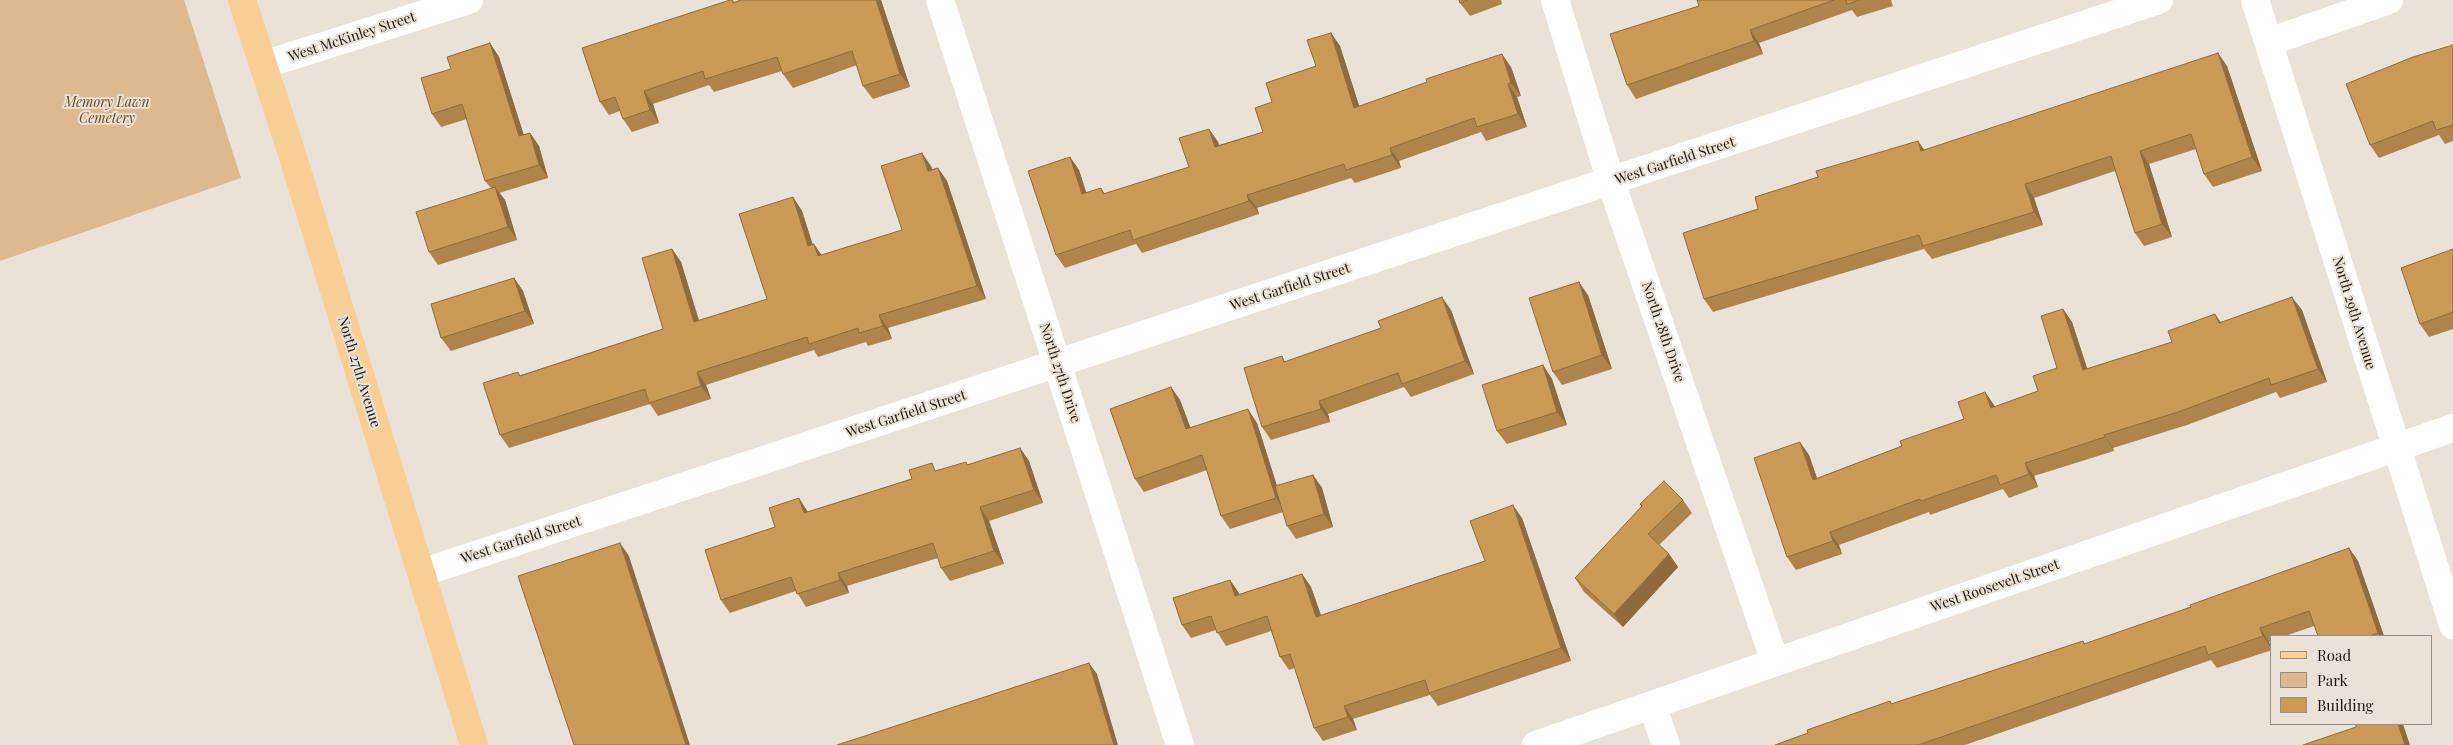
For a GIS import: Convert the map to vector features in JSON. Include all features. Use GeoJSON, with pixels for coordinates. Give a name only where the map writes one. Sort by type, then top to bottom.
{"type":"FeatureCollection","features":[{"type":"Feature","properties":{"kind":"main road","name":"North 27th Avenue"},"geometry":{"type":"LineString","coordinates":[[242,0],[474,745]]}},
{"type":"Feature","properties":{"kind":"street","name":"West McKinley Street"},"geometry":{"type":"LineString","coordinates":[[263,65],[469,0]]}},
{"type":"Feature","properties":{"kind":"street","name":"North 27th Drive"},"geometry":{"type":"LineString","coordinates":[[940,0],[1180,745]]}},
{"type":"Feature","properties":{"kind":"street","name":"North 28th Drive"},"geometry":{"type":"LineString","coordinates":[[1555,0],[1611,182],[1775,662]]}},
{"type":"Feature","properties":{"kind":"street","name":"West Garfield Street"},"geometry":{"type":"LineString","coordinates":[[421,573],[2159,0]]}},
{"type":"Feature","properties":{"kind":"street","name":"North 29th Avenue"},"geometry":{"type":"LineString","coordinates":[[2255,0],[2395,448],[2453,625]]}},
{"type":"Feature","properties":{"kind":"street"},"geometry":{"type":"LineString","coordinates":[[2269,42],[2389,0]]}},
{"type":"Feature","properties":{"kind":"street","name":"West Roosevelt Street"},"geometry":{"type":"LineString","coordinates":[[1536,745],[2453,428]]}},
{"type":"Feature","properties":{"kind":"street"},"geometry":{"type":"LineString","coordinates":[[1652,705],[1666,745]]}},
{"type":"Feature","properties":{"kind":"green space","name":"Memory Lawn Cemetery"},"geometry":{"type":"Polygon","coordinates":[[[0,0],[184,0],[241,178],[0,261],[0,0]]]}},
{"type":"Feature","properties":{"kind":"building"},"geometry":{"type":"Polygon","coordinates":[[[730,0],[733,3],[741,0],[876,0],[900,74],[863,86],[852,51],[783,74],[777,57],[705,79],[703,71],[644,91],[650,110],[623,119],[615,97],[600,102],[582,48],[730,0]]]}},
{"type":"Feature","properties":{"kind":"building"},"geometry":{"type":"Polygon","coordinates":[[[1697,0],[1834,0],[1750,30],[1754,41],[1627,85],[1610,34],[1699,6],[1697,0]]]}},
{"type":"Feature","properties":{"kind":"building"},"geometry":{"type":"Polygon","coordinates":[[[1846,0],[1860,0],[1847,4],[1846,0]]]}},
{"type":"Feature","properties":{"kind":"building"},"geometry":{"type":"Polygon","coordinates":[[[1331,33],[1354,108],[1427,82],[1426,79],[1502,54],[1511,83],[1508,84],[1518,114],[1477,127],[1474,118],[1390,148],[1392,155],[1346,170],[1344,164],[1247,195],[1249,201],[1133,240],[1130,230],[1056,255],[1028,171],[1070,157],[1082,194],[1101,188],[1103,194],[1189,167],[1179,138],[1209,129],[1215,147],[1263,132],[1255,108],[1272,102],[1266,83],[1316,66],[1307,40],[1331,33]]]}},
{"type":"Feature","properties":{"kind":"building"},"geometry":{"type":"Polygon","coordinates":[[[490,43],[519,136],[530,133],[539,165],[485,181],[462,104],[432,114],[421,78],[451,69],[447,57],[490,43]]]}},
{"type":"Feature","properties":{"kind":"building"},"geometry":{"type":"Polygon","coordinates":[[[2453,45],[2453,125],[2436,130],[2433,121],[2370,145],[2346,84],[2413,57],[2453,45]]]}},
{"type":"Feature","properties":{"kind":"building"},"geometry":{"type":"Polygon","coordinates":[[[2218,53],[2252,157],[2204,174],[2191,134],[2140,151],[2162,224],[2135,233],[2111,156],[2025,184],[2034,212],[1923,246],[1919,235],[1704,299],[1683,233],[1758,209],[1755,197],[1818,177],[1816,171],[1918,141],[1921,151],[2218,53]]]}},
{"type":"Feature","properties":{"kind":"building"},"geometry":{"type":"Polygon","coordinates":[[[922,153],[928,171],[938,168],[977,286],[879,315],[883,326],[859,333],[858,328],[809,344],[807,337],[697,372],[701,386],[649,403],[645,389],[500,435],[483,383],[518,372],[520,376],[663,329],[642,258],[672,249],[694,322],[767,299],[739,214],[793,197],[808,246],[814,244],[818,256],[902,230],[881,166],[922,153]]]}},
{"type":"Feature","properties":{"kind":"building"},"geometry":{"type":"Polygon","coordinates":[[[495,187],[508,227],[429,252],[416,212],[495,187]]]}},
{"type":"Feature","properties":{"kind":"building"},"geometry":{"type":"Polygon","coordinates":[[[2453,249],[2453,312],[2420,324],[2401,268],[2453,249]]]}},
{"type":"Feature","properties":{"kind":"building"},"geometry":{"type":"Polygon","coordinates":[[[514,278],[525,311],[441,338],[431,304],[514,278]]]}},
{"type":"Feature","properties":{"kind":"building"},"geometry":{"type":"Polygon","coordinates":[[[1579,282],[1602,355],[1553,372],[1529,298],[1579,282]]]}},
{"type":"Feature","properties":{"kind":"building"},"geometry":{"type":"Polygon","coordinates":[[[1442,297],[1465,361],[1402,384],[1398,373],[1319,401],[1321,409],[1262,427],[1244,368],[1282,356],[1284,362],[1381,328],[1378,321],[1442,297]]]}},
{"type":"Feature","properties":{"kind":"building"},"geometry":{"type":"Polygon","coordinates":[[[2292,297],[2318,369],[2271,385],[2269,378],[2178,412],[2104,435],[2105,437],[2025,463],[2029,474],[2000,485],[1996,475],[1921,501],[1920,499],[1830,532],[1833,541],[1787,557],[1754,458],[1800,442],[1813,480],[1902,446],[1900,441],[1964,419],[1958,402],[1985,392],[1991,408],[2038,391],[2033,376],[2057,368],[2041,316],[2063,309],[2083,370],[2172,342],[2168,331],[2215,314],[2219,323],[2292,297]]]}},
{"type":"Feature","properties":{"kind":"building"},"geometry":{"type":"Polygon","coordinates":[[[1543,365],[1557,412],[1497,431],[1482,385],[1543,365]]]}},
{"type":"Feature","properties":{"kind":"building"},"geometry":{"type":"Polygon","coordinates":[[[1171,387],[1186,429],[1248,409],[1276,498],[1221,516],[1202,455],[1135,479],[1110,409],[1171,387]]]}},
{"type":"Feature","properties":{"kind":"building"},"geometry":{"type":"Polygon","coordinates":[[[1020,448],[1034,490],[980,507],[994,551],[941,568],[933,543],[838,573],[840,580],[797,594],[791,577],[721,600],[705,550],[775,527],[769,508],[799,498],[804,513],[912,479],[909,470],[932,463],[935,471],[966,462],[967,465],[1020,448]]]}},
{"type":"Feature","properties":{"kind":"building"},"geometry":{"type":"Polygon","coordinates":[[[1313,475],[1324,514],[1287,526],[1275,486],[1313,475]]]}},
{"type":"Feature","properties":{"kind":"building"},"geometry":{"type":"Polygon","coordinates":[[[1664,481],[1683,500],[1648,534],[1669,554],[1614,614],[1575,578],[1642,506],[1640,504],[1664,481]]]}},
{"type":"Feature","properties":{"kind":"building"},"geometry":{"type":"Polygon","coordinates":[[[1513,505],[1561,648],[1429,693],[1425,680],[1344,706],[1348,717],[1314,728],[1290,654],[1280,657],[1267,616],[1217,633],[1211,616],[1182,625],[1173,598],[1230,580],[1235,596],[1302,574],[1316,617],[1485,561],[1470,521],[1513,505]]]}},
{"type":"Feature","properties":{"kind":"building"},"geometry":{"type":"Polygon","coordinates":[[[620,543],[686,745],[574,745],[518,576],[620,543]]]}},
{"type":"Feature","properties":{"kind":"building"},"geometry":{"type":"Polygon","coordinates":[[[2349,548],[2378,633],[2372,635],[2318,635],[2309,611],[2260,628],[2263,636],[2208,655],[2205,646],[1918,745],[1775,745],[1808,733],[1807,730],[1890,701],[1891,704],[2083,641],[2084,644],[2191,607],[2190,605],[2349,548]]]}},
{"type":"Feature","properties":{"kind":"building"},"geometry":{"type":"Polygon","coordinates":[[[1089,663],[1114,745],[837,745],[1089,663]]]}},
{"type":"Feature","properties":{"kind":"building"},"geometry":{"type":"Polygon","coordinates":[[[2356,725],[2398,725],[2405,745],[2303,745],[2356,727],[2356,725]]]}}]}
